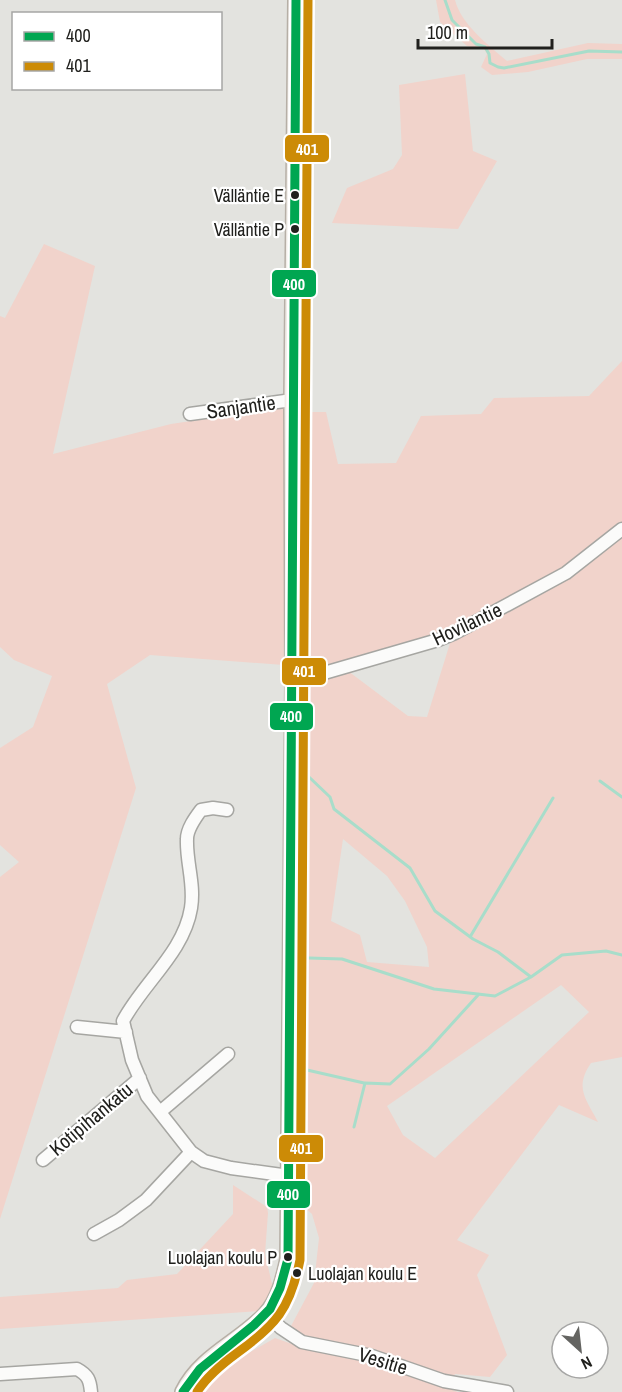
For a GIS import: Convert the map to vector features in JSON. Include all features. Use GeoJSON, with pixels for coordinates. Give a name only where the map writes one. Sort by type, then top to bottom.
{"type":"FeatureCollection","features":[{"type":"Feature","properties":{"kind":"main road"},"geometry":{"type":"LineString","coordinates":[[183,1392],[196,1371],[207,1360],[266,1314],[281,1288],[288,1259],[296,0]]}},
{"type":"Feature","properties":{"kind":"street","name":"Sanjantie"},"geometry":{"type":"LineString","coordinates":[[190,414],[292,400]]}},
{"type":"Feature","properties":{"kind":"street","name":"Hovilantie"},"geometry":{"type":"LineString","coordinates":[[293,682],[455,633],[566,573],[622,529]]}},
{"type":"Feature","properties":{"kind":"street"},"geometry":{"type":"LineString","coordinates":[[227,810],[213,808],[201,810],[194,820],[187,837],[192,887],[191,907],[186,929],[124,1027],[132,1060],[147,1096],[191,1152],[204,1161],[231,1168],[290,1176]]}},
{"type":"Feature","properties":{"kind":"street"},"geometry":{"type":"LineString","coordinates":[[77,1027],[124,1027]]}},
{"type":"Feature","properties":{"kind":"street"},"geometry":{"type":"LineString","coordinates":[[160,1112],[228,1054]]}},
{"type":"Feature","properties":{"kind":"street","name":"Kotipihankatu"},"geometry":{"type":"LineString","coordinates":[[43,1160],[140,1078]]}},
{"type":"Feature","properties":{"kind":"street"},"geometry":{"type":"LineString","coordinates":[[93,1234],[119,1220],[146,1200],[191,1152]]}},
{"type":"Feature","properties":{"kind":"street","name":"Vesitie"},"geometry":{"type":"LineString","coordinates":[[266,1314],[302,1342],[372,1356],[444,1381],[507,1392]]}},
{"type":"Feature","properties":{"kind":"street"},"geometry":{"type":"LineString","coordinates":[[2,1373],[77,1369],[86,1373],[91,1382],[92,1392]]}},
{"type":"Feature","properties":{"kind":"shaded area"},"geometry":{"type":"Polygon","coordinates":[[[436,0],[455,0],[469,26],[507,61],[588,43],[622,44],[622,59],[587,59],[528,72],[492,75],[481,67],[487,54],[484,49],[467,46],[440,22],[436,0]]]}},
{"type":"Feature","properties":{"kind":"shaded area"},"geometry":{"type":"Polygon","coordinates":[[[465,74],[473,151],[497,161],[458,229],[332,223],[347,188],[393,169],[402,155],[399,85],[465,74]]]}},
{"type":"Feature","properties":{"kind":"shaded area"},"geometry":{"type":"Polygon","coordinates":[[[44,244],[95,266],[53,454],[171,424],[284,407],[284,665],[150,655],[107,684],[136,788],[0,1219],[0,877],[19,862],[0,845],[0,748],[33,727],[52,676],[14,660],[0,647],[0,316],[5,318],[44,244]]]}},
{"type":"Feature","properties":{"kind":"shaded area"},"geometry":{"type":"Polygon","coordinates":[[[622,361],[622,524],[564,570],[451,631],[299,675],[295,412],[326,412],[338,464],[396,463],[421,416],[481,414],[494,398],[589,396],[622,361]]]}},
{"type":"Feature","properties":{"kind":"shaded area"},"geometry":{"type":"Polygon","coordinates":[[[622,536],[622,1057],[591,1063],[583,1080],[586,1100],[598,1122],[559,1105],[457,1240],[489,1255],[477,1275],[507,1355],[490,1377],[455,1374],[451,1381],[372,1349],[318,1343],[295,1335],[291,1326],[314,1283],[319,1238],[312,1214],[303,1206],[294,1203],[298,1145],[301,691],[307,684],[348,671],[408,716],[427,717],[451,640],[568,577],[622,536]],[[343,839],[331,921],[360,935],[367,962],[429,967],[427,947],[405,901],[387,876],[343,839]],[[561,985],[387,1106],[403,1135],[435,1158],[589,1012],[561,985]]]}},
{"type":"Feature","properties":{"kind":"shaded area"},"geometry":{"type":"Polygon","coordinates":[[[233,1185],[267,1207],[265,1254],[273,1288],[261,1311],[0,1329],[0,1297],[118,1288],[127,1280],[177,1274],[233,1214],[233,1185]]]}},
{"type":"Feature","properties":{"kind":"shaded area"},"geometry":{"type":"Polygon","coordinates":[[[275,1338],[309,1350],[369,1360],[458,1392],[199,1392],[215,1372],[275,1338]]]}},
{"type":"Feature","properties":{"kind":"waterway"},"geometry":{"type":"LineString","coordinates":[[445,0],[452,20],[476,44],[485,47],[490,63],[498,67],[504,68],[589,51],[622,52]]}},
{"type":"Feature","properties":{"kind":"waterway"},"geometry":{"type":"LineString","coordinates":[[309,777],[330,797],[334,809],[410,868],[435,911],[473,939],[498,952],[531,977],[562,955],[606,951],[622,955]]}},
{"type":"Feature","properties":{"kind":"waterway"},"geometry":{"type":"LineString","coordinates":[[600,781],[622,797]]}},
{"type":"Feature","properties":{"kind":"waterway"},"geometry":{"type":"LineString","coordinates":[[470,937],[553,798]]}},
{"type":"Feature","properties":{"kind":"waterway"},"geometry":{"type":"LineString","coordinates":[[309,958],[342,959],[434,989],[495,996],[531,977]]}},
{"type":"Feature","properties":{"kind":"waterway"},"geometry":{"type":"LineString","coordinates":[[354,1127],[365,1083],[390,1084],[429,1049],[479,994]]}},
{"type":"Feature","properties":{"kind":"waterway"},"geometry":{"type":"LineString","coordinates":[[307,1070],[364,1083]]}},
{"type":"Feature","properties":{"kind":"transit line","name":"400"},"geometry":{"type":"LineString","coordinates":[[183,1392],[200,1369],[270,1309],[280,1288],[288,1259],[296,0]]}},
{"type":"Feature","properties":{"kind":"transit line","name":"401"},"geometry":{"type":"LineString","coordinates":[[197,1392],[215,1371],[262,1334],[279,1314],[286,1304],[300,1260],[308,0]]}},
{"type":"Feature","properties":{"kind":"place","name":"Välläntie E"},"geometry":{"type":"Point","coordinates":[295,195]}},
{"type":"Feature","properties":{"kind":"place","name":"Välläntie P"},"geometry":{"type":"Point","coordinates":[295,229]}},
{"type":"Feature","properties":{"kind":"place","name":"Luolajan koulu P"},"geometry":{"type":"Point","coordinates":[288,1257]}},
{"type":"Feature","properties":{"kind":"place","name":"Luolajan koulu E"},"geometry":{"type":"Point","coordinates":[297,1273]}}]}
